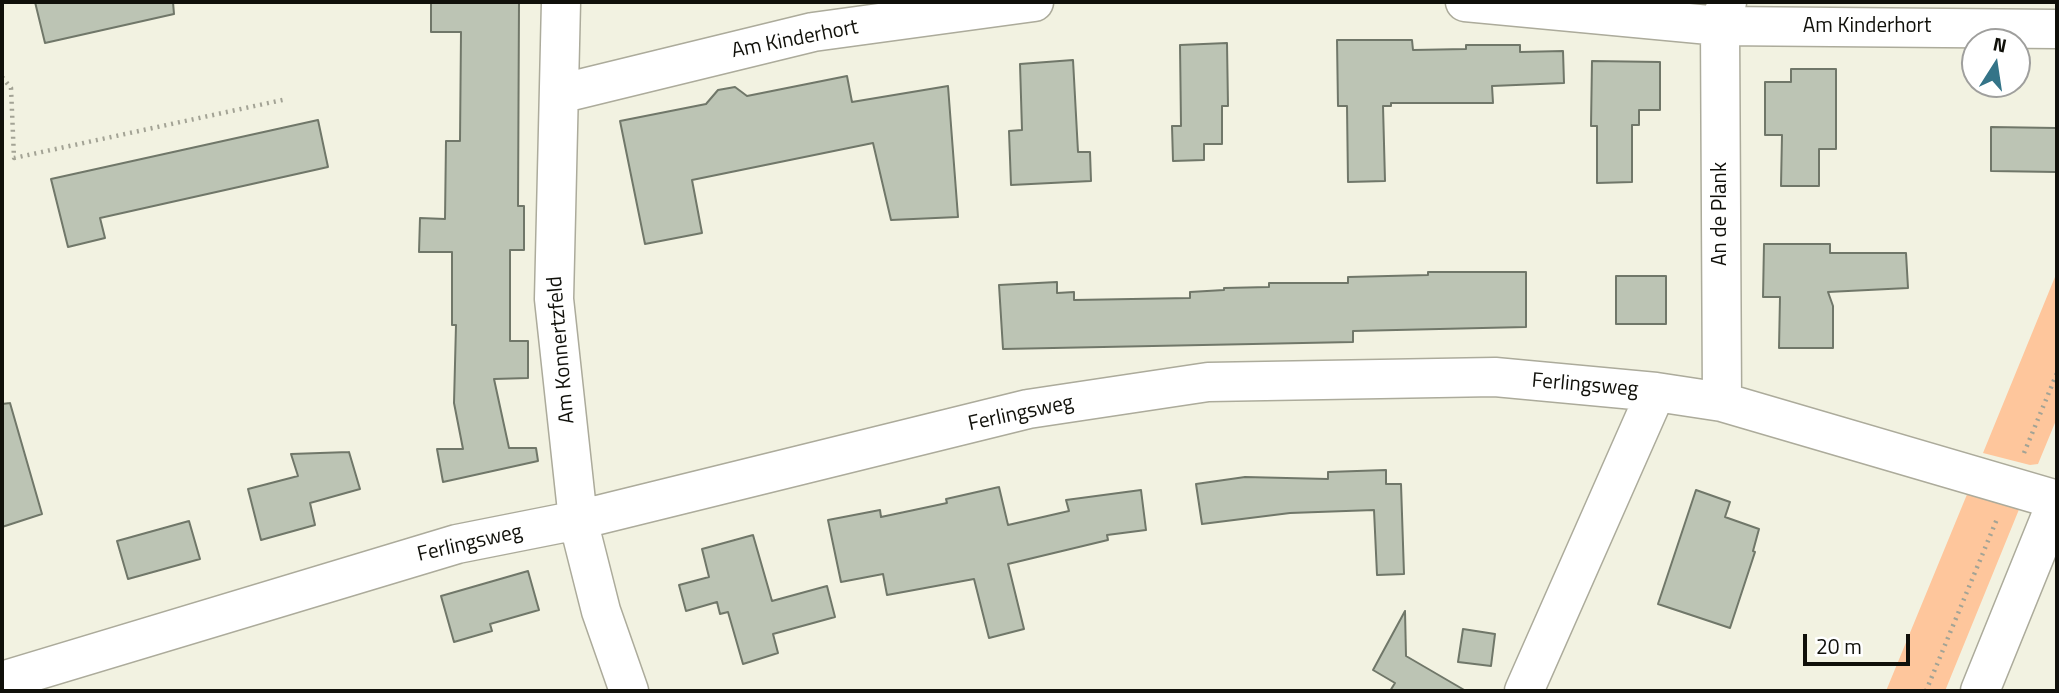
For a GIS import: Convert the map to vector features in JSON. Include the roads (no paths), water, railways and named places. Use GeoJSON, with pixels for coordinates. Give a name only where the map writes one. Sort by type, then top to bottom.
{"type":"FeatureCollection","features":[{"type":"Feature","properties":{"kind":"street","name":"Am Konnertzfeld"},"geometry":{"type":"LineString","coordinates":[[561,2],[554,299],[578,520],[601,611],[629,691]]}},
{"type":"Feature","properties":{"kind":"street","name":"Am Kinderhort"},"geometry":{"type":"LineString","coordinates":[[559,94],[813,32],[1034,2]]}},
{"type":"Feature","properties":{"kind":"street","name":"Am Kinderhort"},"geometry":{"type":"LineString","coordinates":[[1465,2],[2057,29]]}},
{"type":"Feature","properties":{"kind":"street","name":"An de Plank"},"geometry":{"type":"LineString","coordinates":[[1722,402],[1723,14]]}},
{"type":"Feature","properties":{"kind":"street","name":"Ferlingsweg"},"geometry":{"type":"LineString","coordinates":[[2,681],[457,544],[578,520],[1028,410],[1208,382],[1495,377],[1656,392],[1722,402],[2057,501]]}},
{"type":"Feature","properties":{"kind":"street"},"geometry":{"type":"LineString","coordinates":[[1524,691],[1656,392]]}},
{"type":"Feature","properties":{"kind":"street"},"geometry":{"type":"LineString","coordinates":[[1980,691],[2057,501]]}}]}
